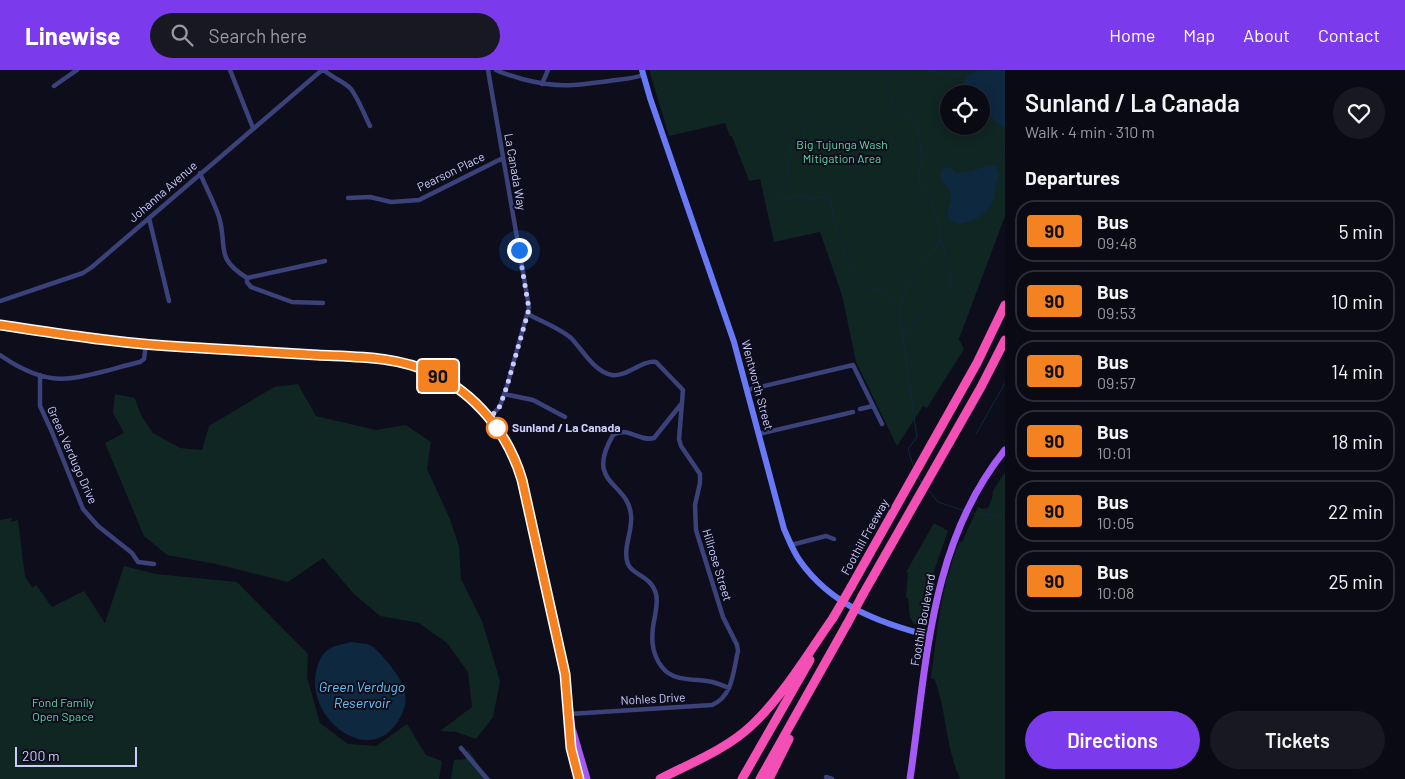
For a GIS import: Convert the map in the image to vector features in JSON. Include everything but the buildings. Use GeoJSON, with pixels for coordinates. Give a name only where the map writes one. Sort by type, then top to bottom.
{"type":"FeatureCollection","features":[{"type":"Feature","properties":{"kind":"highway","name":"Foothill Freeway"},"geometry":{"type":"LineString","coordinates":[[742,779],[939,431],[985,348],[1005,305]]}},
{"type":"Feature","properties":{"kind":"highway"},"geometry":{"type":"LineString","coordinates":[[760,779],[1005,340]]}},
{"type":"Feature","properties":{"kind":"highway"},"geometry":{"type":"LineString","coordinates":[[660,779],[727,744],[752,726],[778,696],[833,618]]}},
{"type":"Feature","properties":{"kind":"highway"},"geometry":{"type":"LineString","coordinates":[[769,779],[824,663]]}},
{"type":"Feature","properties":{"kind":"main road","name":"Wentworth Street"},"geometry":{"type":"LineString","coordinates":[[643,72],[734,342],[784,529],[791,545],[799,559],[819,584],[848,606],[874,618],[930,636]]}},
{"type":"Feature","properties":{"kind":"main road"},"geometry":{"type":"LineString","coordinates":[[0,325],[146,344],[381,358],[418,368],[450,383],[473,400],[490,418],[508,444],[522,480],[565,674],[571,748],[578,779]]}},
{"type":"Feature","properties":{"kind":"main road","name":"Foothill Boulevard"},"geometry":{"type":"LineString","coordinates":[[911,779],[930,636],[940,581],[956,534],[975,495],[984,478],[1005,450]]}},
{"type":"Feature","properties":{"kind":"main road"},"geometry":{"type":"LineString","coordinates":[[569,714],[576,746],[587,779]]}},
{"type":"Feature","properties":{"kind":"street"},"geometry":{"type":"LineString","coordinates":[[54,86],[77,70]]}},
{"type":"Feature","properties":{"kind":"street"},"geometry":{"type":"LineString","coordinates":[[230,70],[253,128]]}},
{"type":"Feature","properties":{"kind":"street"},"geometry":{"type":"LineString","coordinates":[[323,70],[332,78],[351,89],[370,126]]}},
{"type":"Feature","properties":{"kind":"street","name":"Johanna Avenue"},"geometry":{"type":"LineString","coordinates":[[0,301],[83,273],[323,70]]}},
{"type":"Feature","properties":{"kind":"street","name":"La Canada Way"},"geometry":{"type":"LineString","coordinates":[[488,70],[529,307],[504,394],[498,410],[490,418]]}},
{"type":"Feature","properties":{"kind":"street"},"geometry":{"type":"LineString","coordinates":[[496,70],[542,84],[574,86],[631,78],[643,72]]}},
{"type":"Feature","properties":{"kind":"street"},"geometry":{"type":"LineString","coordinates":[[542,84],[548,70]]}},
{"type":"Feature","properties":{"kind":"street","name":"Pearson Place"},"geometry":{"type":"LineString","coordinates":[[348,198],[370,197],[391,202],[418,200],[502,158]]}},
{"type":"Feature","properties":{"kind":"street"},"geometry":{"type":"LineString","coordinates":[[200,174],[218,217],[223,254],[234,270],[247,278],[325,260]]}},
{"type":"Feature","properties":{"kind":"street"},"geometry":{"type":"LineString","coordinates":[[149,218],[169,301]]}},
{"type":"Feature","properties":{"kind":"street"},"geometry":{"type":"LineString","coordinates":[[247,278],[247,282],[251,287],[292,302],[323,303]]}},
{"type":"Feature","properties":{"kind":"street","name":"Hillrose Street"},"geometry":{"type":"LineString","coordinates":[[528,314],[569,336],[585,355],[605,373],[621,374],[645,363],[656,362],[683,390],[679,439],[681,446],[700,474],[695,505],[696,530],[723,617],[737,645],[738,651],[729,688]]}},
{"type":"Feature","properties":{"kind":"street"},"geometry":{"type":"LineString","coordinates":[[0,355],[13,364],[40,375],[71,378],[140,362],[144,358],[146,344]]}},
{"type":"Feature","properties":{"kind":"street"},"geometry":{"type":"LineString","coordinates":[[747,390],[853,365],[882,424]]}},
{"type":"Feature","properties":{"kind":"street","name":"Green Verdugo Drive"},"geometry":{"type":"LineString","coordinates":[[40,375],[40,406],[83,509],[98,526],[132,553],[138,562],[154,564]]}},
{"type":"Feature","properties":{"kind":"street"},"geometry":{"type":"LineString","coordinates":[[504,394],[538,402],[565,417]]}},
{"type":"Feature","properties":{"kind":"street"},"geometry":{"type":"LineString","coordinates":[[683,402],[654,438],[647,439],[623,431],[614,435],[605,455],[604,470],[609,481],[625,499],[630,508],[631,523],[627,549],[628,563],[633,570],[648,580],[656,593],[657,604],[652,639],[659,663],[666,672],[681,678],[708,681],[729,688]]}},
{"type":"Feature","properties":{"kind":"street"},"geometry":{"type":"LineString","coordinates":[[860,409],[873,406]]}},
{"type":"Feature","properties":{"kind":"street"},"geometry":{"type":"LineString","coordinates":[[759,434],[853,412]]}},
{"type":"Feature","properties":{"kind":"street"},"geometry":{"type":"LineString","coordinates":[[791,545],[826,536],[834,539]]}},
{"type":"Feature","properties":{"kind":"street","name":"Nohles Drive"},"geometry":{"type":"LineString","coordinates":[[569,714],[705,707],[721,700],[729,688]]}},
{"type":"Feature","properties":{"kind":"street"},"geometry":{"type":"LineString","coordinates":[[461,748],[487,779]]}},
{"type":"Feature","properties":{"kind":"street"},"geometry":{"type":"LineString","coordinates":[[826,777],[832,779]]}},
{"type":"Feature","properties":{"kind":"green space","name":"Big Tujunga Wash Mitigation Area"},"geometry":{"type":"Polygon","coordinates":[[[649,70],[1005,70],[1005,216],[959,339],[964,349],[927,408],[923,406],[897,446],[856,362],[842,295],[820,232],[774,242],[760,179],[749,181],[725,123],[669,136],[649,70]]]}},
{"type":"Feature","properties":{"kind":"green space"},"geometry":{"type":"Polygon","coordinates":[[[298,384],[316,416],[376,430],[406,425],[431,442],[427,469],[450,519],[459,546],[461,579],[482,621],[500,681],[493,717],[476,739],[456,732],[440,731],[472,707],[468,672],[447,643],[419,623],[380,616],[354,594],[323,558],[288,582],[216,564],[167,555],[144,536],[105,443],[124,433],[113,413],[115,394],[135,398],[141,415],[153,433],[180,448],[202,450],[209,426],[274,387],[298,384]]]}},
{"type":"Feature","properties":{"kind":"green space"},"geometry":{"type":"Polygon","coordinates":[[[1005,472],[1005,779],[960,779],[951,754],[939,693],[935,680],[931,678],[938,626],[948,574],[960,541],[962,542],[978,507],[988,508],[993,491],[1005,472]]]}},
{"type":"Feature","properties":{"kind":"green space","name":"Fond Family Open Space"},"geometry":{"type":"Polygon","coordinates":[[[12,518],[11,522],[18,520],[25,577],[33,588],[36,585],[52,607],[84,591],[105,623],[124,566],[156,574],[237,582],[308,654],[307,677],[320,723],[348,744],[376,746],[407,724],[426,755],[442,761],[439,779],[0,779],[0,520],[12,518]]]}},
{"type":"Feature","properties":{"kind":"green space"},"geometry":{"type":"Polygon","coordinates":[[[934,523],[948,531],[934,571],[923,624],[919,626],[914,624],[910,618],[908,598],[906,598],[908,573],[906,572],[934,523]]]}},
{"type":"Feature","properties":{"kind":"green space"},"geometry":{"type":"Polygon","coordinates":[[[468,749],[491,779],[451,779],[454,760],[465,759],[468,749]]]}},
{"type":"Feature","properties":{"kind":"water"},"geometry":{"type":"Polygon","coordinates":[[[1005,70],[1005,127],[990,116],[990,85],[962,85],[970,74],[1005,70]]]}},
{"type":"Feature","properties":{"kind":"water"},"geometry":{"type":"Polygon","coordinates":[[[989,165],[996,166],[1000,175],[992,204],[980,216],[958,225],[950,220],[947,212],[951,195],[948,188],[941,181],[941,171],[944,168],[950,168],[956,173],[968,172],[989,165]]]}},
{"type":"Feature","properties":{"kind":"water","name":"Green Verdugo Reservoir"},"geometry":{"type":"Polygon","coordinates":[[[351,642],[370,645],[378,651],[389,664],[404,688],[405,701],[401,716],[388,732],[374,739],[358,739],[342,732],[329,720],[320,704],[315,686],[317,668],[323,655],[331,648],[351,642]]]}},
{"type":"Feature","properties":{"kind":"waterway"},"geometry":{"type":"LineString","coordinates":[[884,70],[895,110],[913,121],[918,129],[923,159],[919,171],[920,183],[935,211],[941,237],[940,243],[910,282],[899,310],[917,437],[908,449],[914,468]]}},
{"type":"Feature","properties":{"kind":"waterway"},"geometry":{"type":"LineString","coordinates":[[924,70],[964,78]]}},
{"type":"Feature","properties":{"kind":"waterway"},"geometry":{"type":"LineString","coordinates":[[804,125],[803,138],[791,144],[787,177],[779,195],[780,197],[788,199],[804,196],[809,199],[829,196],[837,230],[843,238],[846,257],[856,278],[866,288],[878,289],[886,294],[898,309]]}},
{"type":"Feature","properties":{"kind":"waterway"},"geometry":{"type":"LineString","coordinates":[[996,166],[1005,146]]}},
{"type":"Feature","properties":{"kind":"waterway"},"geometry":{"type":"LineString","coordinates":[[903,338],[913,324],[947,291],[950,284],[951,276],[941,239]]}},
{"type":"Feature","properties":{"kind":"waterway"},"geometry":{"type":"LineString","coordinates":[[976,434],[1005,383]]}},
{"type":"Feature","properties":{"kind":"waterway"},"geometry":{"type":"LineString","coordinates":[[918,476],[922,484]]}},
{"type":"Feature","properties":{"kind":"waterway"},"geometry":{"type":"LineString","coordinates":[[927,488],[938,502],[965,511]]}},
{"type":"Feature","properties":{"kind":"waterway"},"geometry":{"type":"LineString","coordinates":[[971,513],[1005,516]]}},
{"type":"Feature","properties":{"kind":"bus line","name":"90"},"geometry":{"type":"LineString","coordinates":[[0,325],[146,344],[381,358],[432,373],[450,383],[473,400],[490,418],[508,444],[522,480],[565,674],[571,748],[579,779]]}},
{"type":"Feature","properties":{"kind":"place","name":"Sunland / La Canada"},"geometry":{"type":"Point","coordinates":[497,428]}},
{"type":"Feature","properties":{"kind":"route"},"geometry":{"type":"LineString","coordinates":[[497,428],[490,418],[500,406],[529,309],[519,250]]}}]}
